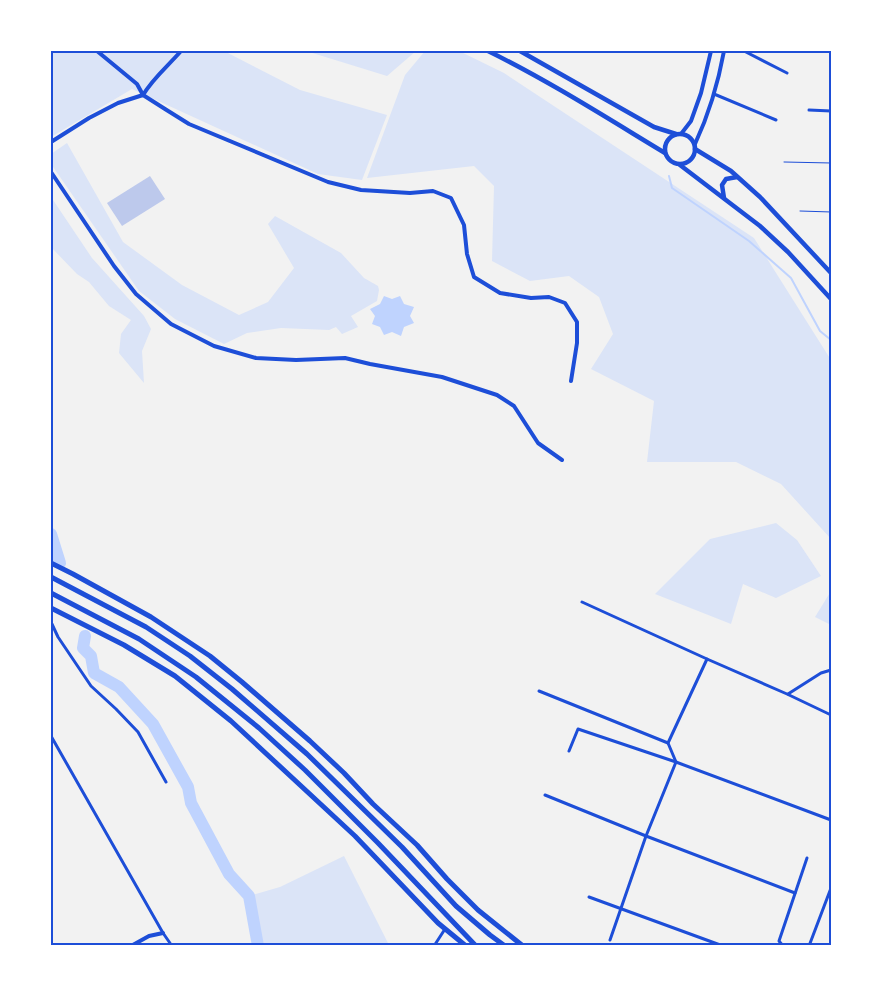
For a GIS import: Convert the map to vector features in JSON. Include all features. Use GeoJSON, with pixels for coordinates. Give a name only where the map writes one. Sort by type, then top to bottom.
{"type":"FeatureCollection","features":[{"type":"Feature","properties":{"kind":"highway"},"geometry":{"type":"LineString","coordinates":[[51,563],[151,616],[210,656],[310,741],[417,846],[446,879],[478,910],[523,946]]}},
{"type":"Feature","properties":{"kind":"highway"},"geometry":{"type":"LineString","coordinates":[[51,577],[146,628],[190,656],[232,688],[308,754],[402,846],[456,906],[505,946]]}},
{"type":"Feature","properties":{"kind":"highway"},"geometry":{"type":"LineString","coordinates":[[51,593],[139,639],[196,677],[259,728],[305,770],[378,843],[476,946]]}},
{"type":"Feature","properties":{"kind":"highway"},"geometry":{"type":"LineString","coordinates":[[51,608],[124,645],[175,676],[231,721],[355,836],[438,923],[466,946]]}},
{"type":"Feature","properties":{"kind":"main road"},"geometry":{"type":"LineString","coordinates":[[488,51],[598,112],[665,153],[670,161],[680,164],[760,226],[788,252],[831,299]]}},
{"type":"Feature","properties":{"kind":"main road"},"geometry":{"type":"LineString","coordinates":[[520,51],[528,53],[654,128],[689,137],[695,146],[731,171],[760,197],[831,273]]}},
{"type":"Feature","properties":{"kind":"main road"},"geometry":{"type":"LineString","coordinates":[[665,153],[665,144],[672,136],[678,134]]}},
{"type":"Feature","properties":{"kind":"main road"},"geometry":{"type":"LineString","coordinates":[[680,164],[689,162],[695,154],[695,146]]}},
{"type":"Feature","properties":{"kind":"main road"},"geometry":{"type":"LineString","coordinates":[[725,199],[722,185],[726,179],[737,176]]}},
{"type":"Feature","properties":{"kind":"street"},"geometry":{"type":"LineString","coordinates":[[97,51],[137,84],[143,95],[164,110],[189,124],[328,182],[361,190],[410,193],[433,191],[451,198],[464,226],[467,254],[474,277],[500,293],[531,298],[549,297],[565,303],[577,322],[577,343],[571,381]]}},
{"type":"Feature","properties":{"kind":"street"},"geometry":{"type":"LineString","coordinates":[[51,142],[89,118],[118,103],[143,95],[150,84],[181,51]]}},
{"type":"Feature","properties":{"kind":"street"},"geometry":{"type":"LineString","coordinates":[[678,134],[691,121],[701,93],[711,51]]}},
{"type":"Feature","properties":{"kind":"street"},"geometry":{"type":"LineString","coordinates":[[695,146],[714,94],[724,51]]}},
{"type":"Feature","properties":{"kind":"street"},"geometry":{"type":"LineString","coordinates":[[744,51],[787,73]]}},
{"type":"Feature","properties":{"kind":"street"},"geometry":{"type":"LineString","coordinates":[[714,94],[776,120]]}},
{"type":"Feature","properties":{"kind":"street"},"geometry":{"type":"LineString","coordinates":[[809,110],[831,111]]}},
{"type":"Feature","properties":{"kind":"street"},"geometry":{"type":"LineString","coordinates":[[51,172],[114,266],[136,294],[171,324],[214,346],[256,358],[296,360],[345,358],[442,377],[497,395],[514,406],[538,443],[562,460]]}},
{"type":"Feature","properties":{"kind":"street"},"geometry":{"type":"LineString","coordinates":[[582,602],[831,715]]}},
{"type":"Feature","properties":{"kind":"street"},"geometry":{"type":"LineString","coordinates":[[51,622],[58,637],[91,686],[138,732],[166,782]]}},
{"type":"Feature","properties":{"kind":"street"},"geometry":{"type":"LineString","coordinates":[[668,743],[707,659]]}},
{"type":"Feature","properties":{"kind":"street"},"geometry":{"type":"LineString","coordinates":[[787,694],[821,673],[831,670]]}},
{"type":"Feature","properties":{"kind":"street"},"geometry":{"type":"LineString","coordinates":[[539,691],[668,743],[676,762],[646,836],[610,940]]}},
{"type":"Feature","properties":{"kind":"street"},"geometry":{"type":"LineString","coordinates":[[569,751],[578,729],[676,762],[831,820]]}},
{"type":"Feature","properties":{"kind":"street"},"geometry":{"type":"LineString","coordinates":[[51,736],[163,934],[172,946]]}},
{"type":"Feature","properties":{"kind":"street"},"geometry":{"type":"LineString","coordinates":[[545,795],[795,893]]}},
{"type":"Feature","properties":{"kind":"street"},"geometry":{"type":"LineString","coordinates":[[783,946],[779,941],[807,858]]}},
{"type":"Feature","properties":{"kind":"street"},"geometry":{"type":"LineString","coordinates":[[809,946],[831,888]]}},
{"type":"Feature","properties":{"kind":"street"},"geometry":{"type":"LineString","coordinates":[[589,896],[724,946]]}},
{"type":"Feature","properties":{"kind":"street"},"geometry":{"type":"LineString","coordinates":[[434,946],[445,929]]}},
{"type":"Feature","properties":{"kind":"street"},"geometry":{"type":"LineString","coordinates":[[131,946],[148,936],[163,934]]}},
{"type":"Feature","properties":{"kind":"lane"},"geometry":{"type":"LineString","coordinates":[[784,162],[831,163]]}},
{"type":"Feature","properties":{"kind":"lane"},"geometry":{"type":"LineString","coordinates":[[800,211],[831,212]]}},
{"type":"Feature","properties":{"kind":"shaded area"},"geometry":{"type":"Polygon","coordinates":[[[51,51],[224,51],[300,90],[387,115],[362,180],[318,174],[132,89],[51,137],[51,51]]]}},
{"type":"Feature","properties":{"kind":"shaded area"},"geometry":{"type":"Polygon","coordinates":[[[306,51],[416,51],[387,76],[306,51]]]}},
{"type":"Feature","properties":{"kind":"shaded area"},"geometry":{"type":"Polygon","coordinates":[[[425,51],[459,51],[504,73],[754,238],[831,360],[831,539],[781,484],[736,462],[647,462],[654,401],[591,369],[613,334],[599,297],[569,276],[530,281],[492,261],[494,186],[474,166],[367,178],[405,75],[425,51]]]}},
{"type":"Feature","properties":{"kind":"shaded area"},"geometry":{"type":"Polygon","coordinates":[[[67,143],[123,242],[182,285],[239,315],[268,302],[294,268],[268,224],[275,216],[341,253],[364,278],[378,286],[377,301],[351,316],[358,327],[342,334],[336,327],[329,330],[281,328],[247,333],[224,344],[175,319],[139,291],[51,164],[51,154],[67,143]]]}},
{"type":"Feature","properties":{"kind":"shaded area"},"geometry":{"type":"Polygon","coordinates":[[[51,197],[92,258],[144,316],[151,329],[142,351],[144,383],[119,353],[121,334],[131,320],[109,306],[89,282],[77,274],[51,247],[51,197]]]}},
{"type":"Feature","properties":{"kind":"shaded area"},"geometry":{"type":"Polygon","coordinates":[[[776,523],[797,540],[821,576],[776,598],[743,584],[731,624],[655,594],[710,539],[776,523]]]}},
{"type":"Feature","properties":{"kind":"shaded area"},"geometry":{"type":"Polygon","coordinates":[[[831,591],[831,625],[815,617],[831,591]]]}},
{"type":"Feature","properties":{"kind":"shaded area"},"geometry":{"type":"Polygon","coordinates":[[[344,856],[388,943],[383,946],[261,946],[249,896],[280,887],[344,856]]]}},
{"type":"Feature","properties":{"kind":"water"},"geometry":{"type":"Polygon","coordinates":[[[384,296],[392,299],[400,296],[404,304],[414,307],[410,316],[414,323],[404,327],[401,336],[392,332],[384,335],[380,327],[372,324],[375,316],[370,309],[380,304],[384,296]]]}},
{"type":"Feature","properties":{"kind":"building"},"geometry":{"type":"Polygon","coordinates":[[[150,176],[165,199],[122,226],[107,203],[150,176]]]}},
{"type":"Feature","properties":{"kind":"waterway"},"geometry":{"type":"LineString","coordinates":[[669,176],[672,188],[749,241],[791,278],[820,331],[831,340]]}},
{"type":"Feature","properties":{"kind":"waterway"},"geometry":{"type":"LineString","coordinates":[[51,534],[60,563]]}},
{"type":"Feature","properties":{"kind":"waterway"},"geometry":{"type":"LineString","coordinates":[[85,636],[83,648],[91,656],[94,673],[119,687],[153,724],[188,787],[191,803],[229,874],[249,896],[258,946]]}}]}
